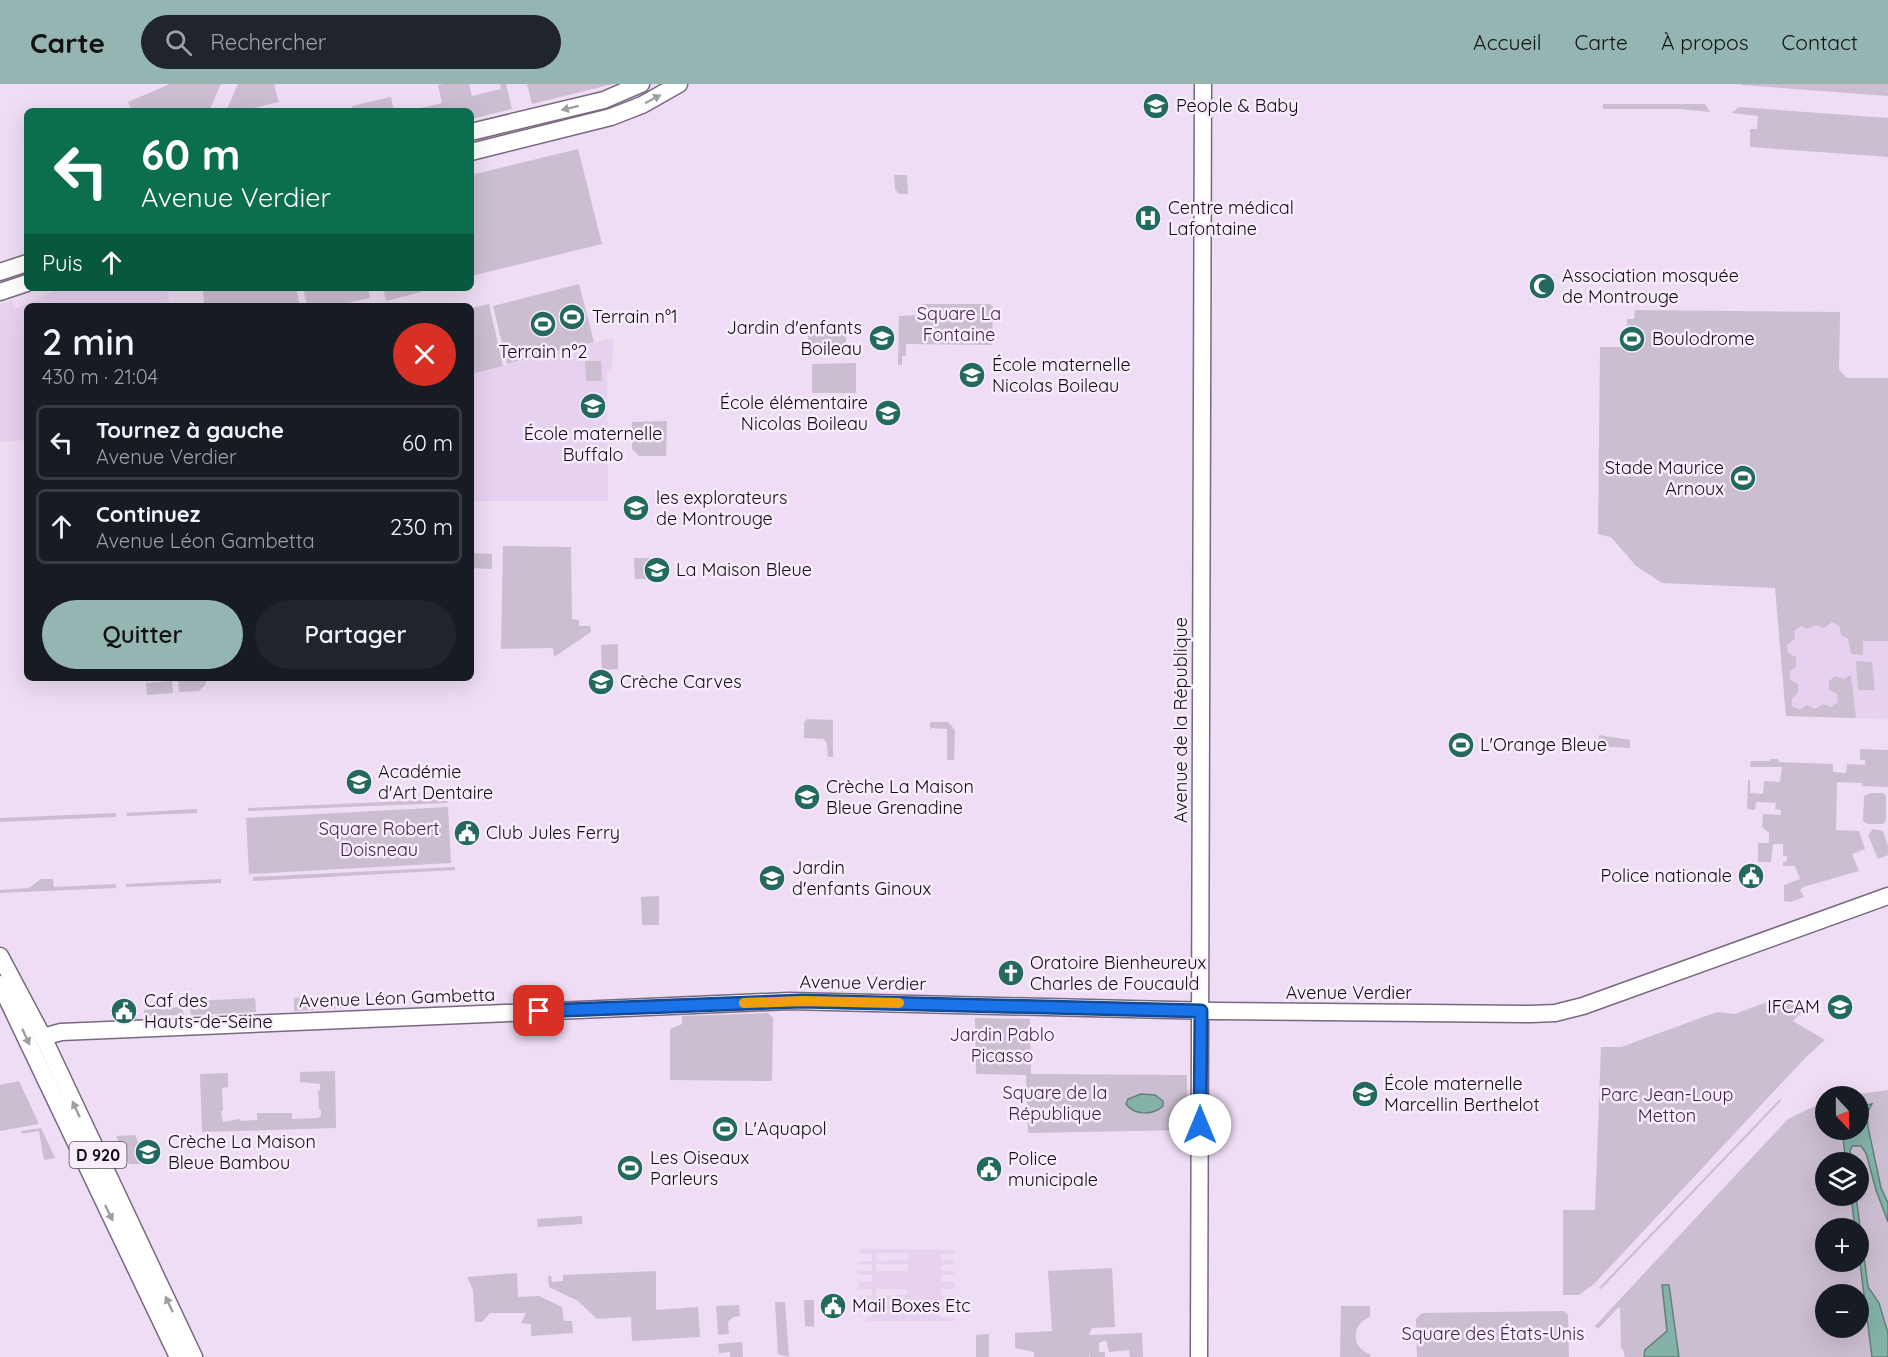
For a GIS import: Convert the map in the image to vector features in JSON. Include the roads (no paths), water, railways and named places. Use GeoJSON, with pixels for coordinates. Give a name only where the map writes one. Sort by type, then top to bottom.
{"type":"FeatureCollection","features":[{"type":"Feature","properties":{"kind":"main road"},"geometry":{"type":"LineString","coordinates":[[474,151],[625,112],[679,84]]}},
{"type":"Feature","properties":{"kind":"main road","name":"Avenue de la République"},"geometry":{"type":"LineString","coordinates":[[1199,1357],[1203,84]]}},
{"type":"Feature","properties":{"kind":"main road"},"geometry":{"type":"LineString","coordinates":[[474,131],[604,100],[634,88]]}},
{"type":"Feature","properties":{"kind":"main road"},"geometry":{"type":"LineString","coordinates":[[0,272],[24,264]]}},
{"type":"Feature","properties":{"kind":"main road"},"geometry":{"type":"LineString","coordinates":[[0,292],[24,284]]}},
{"type":"Feature","properties":{"kind":"main road","name":"Avenue Verdier"},"geometry":{"type":"LineString","coordinates":[[789,1001],[1201,1011],[1555,1013],[1582,1006],[1888,896]]}},
{"type":"Feature","properties":{"kind":"main road","name":"D 920"},"geometry":{"type":"LineString","coordinates":[[0,956],[43,1037],[194,1357]]}},
{"type":"Feature","properties":{"kind":"main road","name":"D 920"},"geometry":{"type":"LineString","coordinates":[[0,984],[178,1357]]}},
{"type":"Feature","properties":{"kind":"main road","name":"Avenue Léon Gambetta"},"geometry":{"type":"LineString","coordinates":[[43,1037],[61,1032],[789,1001]]}},
{"type":"Feature","properties":{"kind":"place","name":"People & Baby"},"geometry":{"type":"Point","coordinates":[1156,106]}},
{"type":"Feature","properties":{"kind":"place","name":"Centre médical Lafontaine"},"geometry":{"type":"Point","coordinates":[1148,218]}},
{"type":"Feature","properties":{"kind":"place","name":"Association mosquée de Montrouge"},"geometry":{"type":"Point","coordinates":[1542,286]}},
{"type":"Feature","properties":{"kind":"place","name":"Terrain n°1"},"geometry":{"type":"Point","coordinates":[572,317]}},
{"type":"Feature","properties":{"kind":"place","name":"Terrain n°2"},"geometry":{"type":"Point","coordinates":[543,324]}},
{"type":"Feature","properties":{"kind":"place","name":"Jardin d'enfants Boileau"},"geometry":{"type":"Point","coordinates":[882,338]}},
{"type":"Feature","properties":{"kind":"place","name":"Boulodrome"},"geometry":{"type":"Point","coordinates":[1632,339]}},
{"type":"Feature","properties":{"kind":"place","name":"École maternelle Nicolas Boileau"},"geometry":{"type":"Point","coordinates":[972,375]}},
{"type":"Feature","properties":{"kind":"place","name":"École maternelle Buffalo"},"geometry":{"type":"Point","coordinates":[593,406]}},
{"type":"Feature","properties":{"kind":"place","name":"École élémentaire Nicolas Boileau"},"geometry":{"type":"Point","coordinates":[888,413]}},
{"type":"Feature","properties":{"kind":"place","name":"Stade Maurice Arnoux"},"geometry":{"type":"Point","coordinates":[1743,478]}},
{"type":"Feature","properties":{"kind":"place","name":"les explorateurs de Montrouge"},"geometry":{"type":"Point","coordinates":[636,508]}},
{"type":"Feature","properties":{"kind":"place","name":"La Maison Bleue"},"geometry":{"type":"Point","coordinates":[657,570]}},
{"type":"Feature","properties":{"kind":"place","name":"Crèche Carves"},"geometry":{"type":"Point","coordinates":[601,682]}},
{"type":"Feature","properties":{"kind":"place","name":"L'Orange Bleue"},"geometry":{"type":"Point","coordinates":[1461,745]}},
{"type":"Feature","properties":{"kind":"place","name":"Académie d'Art Dentaire"},"geometry":{"type":"Point","coordinates":[359,782]}},
{"type":"Feature","properties":{"kind":"place","name":"Crèche La Maison Bleue Grenadine"},"geometry":{"type":"Point","coordinates":[807,797]}},
{"type":"Feature","properties":{"kind":"place","name":"Club Jules Ferry"},"geometry":{"type":"Point","coordinates":[467,833]}},
{"type":"Feature","properties":{"kind":"place","name":"Police nationale"},"geometry":{"type":"Point","coordinates":[1751,876]}},
{"type":"Feature","properties":{"kind":"place","name":"Jardin d'enfants Ginoux"},"geometry":{"type":"Point","coordinates":[772,878]}},
{"type":"Feature","properties":{"kind":"place","name":"Oratoire Bienheureux Charles de Foucauld"},"geometry":{"type":"Point","coordinates":[1011,973]}},
{"type":"Feature","properties":{"kind":"place","name":"IFCAM"},"geometry":{"type":"Point","coordinates":[1840,1007]}},
{"type":"Feature","properties":{"kind":"place","name":"Caf des Hauts-de-Seine"},"geometry":{"type":"Point","coordinates":[124,1011]}},
{"type":"Feature","properties":{"kind":"place","name":"École maternelle Marcellin Berthelot"},"geometry":{"type":"Point","coordinates":[1365,1094]}},
{"type":"Feature","properties":{"kind":"place","name":"L'Aquapol"},"geometry":{"type":"Point","coordinates":[725,1129]}},
{"type":"Feature","properties":{"kind":"place","name":"Crèche La Maison Bleue Bambou"},"geometry":{"type":"Point","coordinates":[148,1152]}},
{"type":"Feature","properties":{"kind":"place","name":"Les Oiseaux Parleurs"},"geometry":{"type":"Point","coordinates":[630,1168]}},
{"type":"Feature","properties":{"kind":"place","name":"Police municipale"},"geometry":{"type":"Point","coordinates":[989,1169]}},
{"type":"Feature","properties":{"kind":"place","name":"Mail Boxes Etc"},"geometry":{"type":"Point","coordinates":[833,1306]}},
{"type":"Feature","properties":{"kind":"park label","name":"Square La Fontaine"},"geometry":{"type":"Point","coordinates":[959,324]}},
{"type":"Feature","properties":{"kind":"park label","name":"Square Robert Doisneau"},"geometry":{"type":"Point","coordinates":[379,840]}},
{"type":"Feature","properties":{"kind":"park label","name":"Jardin Pablo Picasso"},"geometry":{"type":"Point","coordinates":[1002,1045]}},
{"type":"Feature","properties":{"kind":"park label","name":"Square de la République"},"geometry":{"type":"Point","coordinates":[1055,1103]}},
{"type":"Feature","properties":{"kind":"park label","name":"Parc Jean-Loup Metton"},"geometry":{"type":"Point","coordinates":[1667,1105]}},
{"type":"Feature","properties":{"kind":"park label","name":"Square des États-Unis"},"geometry":{"type":"Point","coordinates":[1493,1334]}}]}
